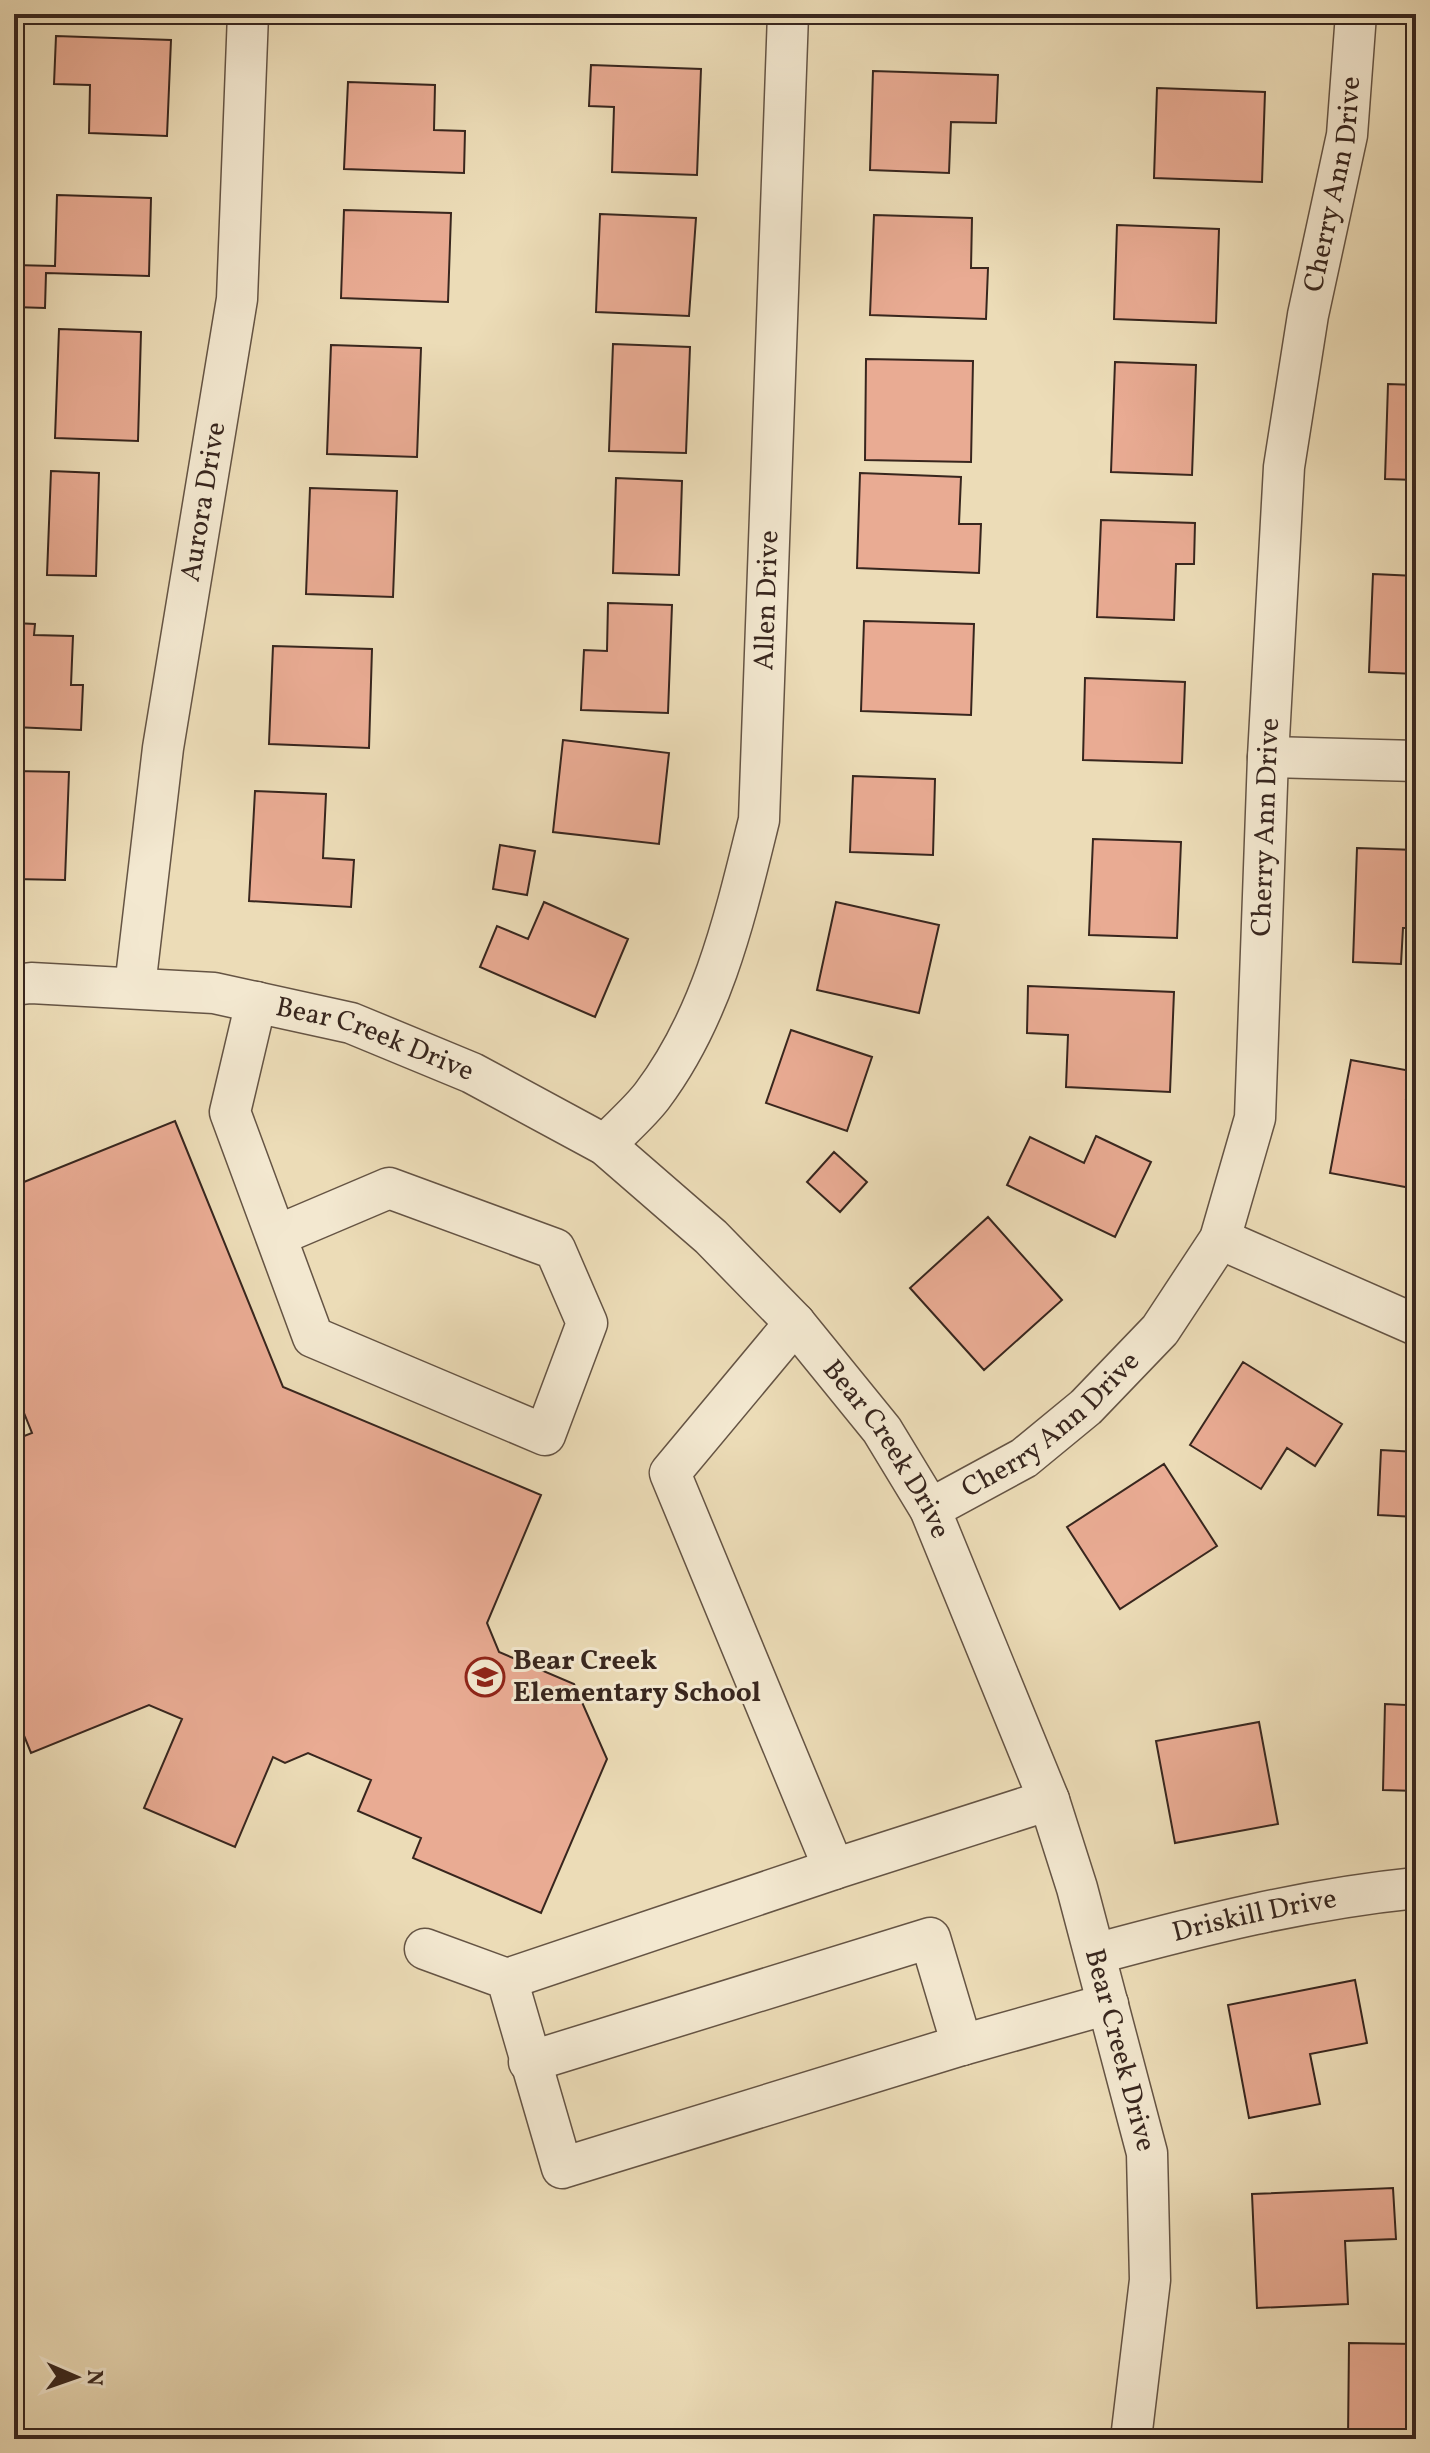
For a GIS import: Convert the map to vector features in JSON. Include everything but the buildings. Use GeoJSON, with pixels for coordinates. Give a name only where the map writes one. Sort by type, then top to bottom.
{"type":"FeatureCollection","features":[{"type":"Feature","properties":{"kind":"street","name":"Aurora Drive"},"geometry":{"type":"LineString","coordinates":[[135,987],[163,748],[237,299],[248,14]]}},
{"type":"Feature","properties":{"kind":"street","name":"Allen Drive"},"geometry":{"type":"LineString","coordinates":[[605,1145],[652,1096],[694,1028],[729,942],[759,820],[788,14]]}},
{"type":"Feature","properties":{"kind":"street","name":"Cherry Ann Drive"},"geometry":{"type":"LineString","coordinates":[[930,1509],[1024,1458],[1086,1407],[1160,1330],[1220,1239],[1255,1118],[1268,757],[1284,467],[1308,315],[1347,135],[1356,14]]}},
{"type":"Feature","properties":{"kind":"street"},"geometry":{"type":"LineString","coordinates":[[1268,757],[1416,761]]}},
{"type":"Feature","properties":{"kind":"street","name":"Bear Creek Drive"},"geometry":{"type":"LineString","coordinates":[[14,985],[135,987],[214,993],[351,1023],[472,1073],[605,1145],[711,1237],[795,1323],[882,1430],[930,1509],[1049,1800],[1095,1954],[1147,2153],[1150,2280],[1131,2439]]}},
{"type":"Feature","properties":{"kind":"street"},"geometry":{"type":"LineString","coordinates":[[256,1002],[230,1112],[313,1337],[545,1435],[587,1323],[555,1249],[389,1188],[276,1236]]}},
{"type":"Feature","properties":{"kind":"street"},"geometry":{"type":"LineString","coordinates":[[1220,1239],[1416,1325]]}},
{"type":"Feature","properties":{"kind":"street"},"geometry":{"type":"LineString","coordinates":[[795,1323],[670,1473],[834,1869]]}},
{"type":"Feature","properties":{"kind":"street"},"geometry":{"type":"LineString","coordinates":[[425,1949],[507,1979],[1049,1800]]}},
{"type":"Feature","properties":{"kind":"street","name":"Driskill Drive"},"geometry":{"type":"LineString","coordinates":[[1095,1954],[1235,1916],[1345,1895],[1416,1888]]}},
{"type":"Feature","properties":{"kind":"street"},"geometry":{"type":"LineString","coordinates":[[529,2062],[930,1938],[962,2045]]}},
{"type":"Feature","properties":{"kind":"street"},"geometry":{"type":"LineString","coordinates":[[507,1979],[562,2168],[962,2045],[1108,2004]]}},
{"type":"Feature","properties":{"kind":"place","name":"Bear Creek Elementary School"},"geometry":{"type":"Point","coordinates":[485,1677]}}]}
